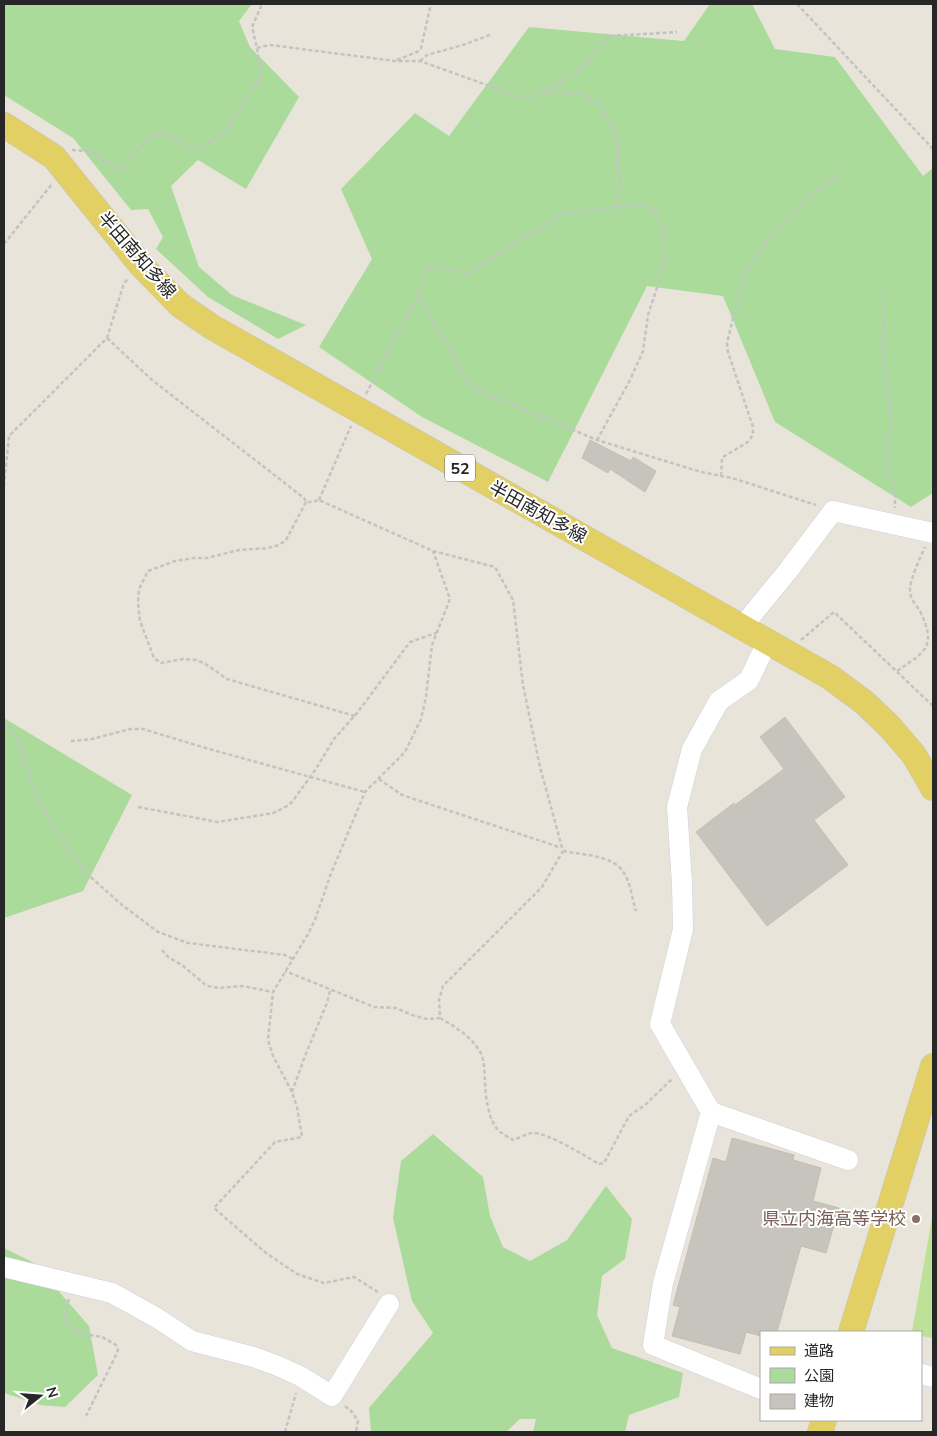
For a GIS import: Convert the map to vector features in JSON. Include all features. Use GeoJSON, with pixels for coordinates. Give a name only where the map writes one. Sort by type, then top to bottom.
{"type":"FeatureCollection","features":[{"type":"Feature","properties":{"kind":"main road","name":"半田南知多線"},"geometry":{"type":"LineString","coordinates":[[4,125],[59,164],[141,265],[180,305],[212,328],[830,677],[865,703],[890,727],[914,756],[933,788]]}},
{"type":"Feature","properties":{"kind":"main road"},"geometry":{"type":"LineString","coordinates":[[851,1331],[933,1066]]}},
{"type":"Feature","properties":{"kind":"street"},"geometry":{"type":"LineString","coordinates":[[742,627],[834,511],[932,533]]}},
{"type":"Feature","properties":{"kind":"street"},"geometry":{"type":"LineString","coordinates":[[777,648],[749,680],[719,701],[692,749],[677,807],[683,929],[660,1024],[711,1112],[848,1160]]}},
{"type":"Feature","properties":{"kind":"street"},"geometry":{"type":"LineString","coordinates":[[711,1112],[663,1282],[653,1345],[760,1389]]}},
{"type":"Feature","properties":{"kind":"street"},"geometry":{"type":"LineString","coordinates":[[4,1267],[112,1292],[192,1341],[278,1366],[300,1376],[332,1396],[388,1304]]}},
{"type":"Feature","properties":{"kind":"path"},"geometry":{"type":"LineString","coordinates":[[4,244],[48,188],[65,149],[88,150],[119,170],[154,134],[166,134],[190,149],[202,148],[228,128],[261,74],[252,27],[262,4]]}},
{"type":"Feature","properties":{"kind":"path"},"geometry":{"type":"LineString","coordinates":[[395,61],[403,56],[417,52],[421,48],[431,4]]}},
{"type":"Feature","properties":{"kind":"path"},"geometry":{"type":"LineString","coordinates":[[796,4],[933,149]]}},
{"type":"Feature","properties":{"kind":"path"},"geometry":{"type":"LineString","coordinates":[[257,48],[270,45],[395,61],[420,62],[523,98],[532,97],[580,69],[588,62],[605,39],[610,36],[677,32]]}},
{"type":"Feature","properties":{"kind":"path"},"geometry":{"type":"LineString","coordinates":[[420,62],[427,55],[466,44],[492,34]]}},
{"type":"Feature","properties":{"kind":"path"},"geometry":{"type":"LineString","coordinates":[[544,90],[547,92],[579,92],[598,103],[618,137],[618,169],[621,174],[616,207]]}},
{"type":"Feature","properties":{"kind":"path"},"geometry":{"type":"LineString","coordinates":[[721,476],[723,457],[748,442],[753,435],[753,427],[728,352],[727,343],[743,277],[762,248],[792,214],[811,194],[841,173]]}},
{"type":"Feature","properties":{"kind":"path"},"geometry":{"type":"LineString","coordinates":[[319,500],[358,410],[418,296],[429,266],[468,273],[564,213],[643,204],[654,210],[663,231],[666,260],[648,315],[643,351],[630,382],[597,440]]}},
{"type":"Feature","properties":{"kind":"path"},"geometry":{"type":"LineString","coordinates":[[4,486],[9,436],[107,338],[124,283],[141,265]]}},
{"type":"Feature","properties":{"kind":"path"},"geometry":{"type":"LineString","coordinates":[[885,294],[883,346],[891,422],[886,461],[895,494],[895,525]]}},
{"type":"Feature","properties":{"kind":"path"},"geometry":{"type":"LineString","coordinates":[[418,296],[472,388],[597,440],[701,472],[732,478],[834,511]]}},
{"type":"Feature","properties":{"kind":"path"},"geometry":{"type":"LineString","coordinates":[[107,338],[152,380],[304,498],[306,502]]}},
{"type":"Feature","properties":{"kind":"path"},"geometry":{"type":"LineString","coordinates":[[306,502],[319,500],[433,552],[494,567],[513,600],[523,685],[540,767],[563,851],[542,887],[443,986],[439,1000],[440,1018]]}},
{"type":"Feature","properties":{"kind":"path"},"geometry":{"type":"LineString","coordinates":[[306,502],[286,540],[279,545],[268,548],[239,550],[207,558],[175,561],[148,571],[139,589],[140,621],[154,658],[161,663],[183,659],[196,660],[204,663],[227,679],[354,716]]}},
{"type":"Feature","properties":{"kind":"path"},"geometry":{"type":"LineString","coordinates":[[931,628],[914,603],[910,592],[910,585],[932,533]]}},
{"type":"Feature","properties":{"kind":"path"},"geometry":{"type":"LineString","coordinates":[[388,1304],[380,1294],[354,1277],[324,1283],[297,1274],[266,1252],[214,1208],[275,1142],[302,1137],[297,1107],[292,1092],[273,1056],[268,1040],[272,992],[293,960],[315,920],[330,876],[365,792],[404,752],[421,719],[426,697],[432,645],[450,599],[433,552]]}},
{"type":"Feature","properties":{"kind":"path"},"geometry":{"type":"LineString","coordinates":[[777,648],[834,612],[933,706]]}},
{"type":"Feature","properties":{"kind":"path"},"geometry":{"type":"LineString","coordinates":[[138,807],[218,822],[272,813],[284,808],[292,802],[334,739],[354,716],[410,642],[436,633]]}},
{"type":"Feature","properties":{"kind":"path"},"geometry":{"type":"LineString","coordinates":[[897,670],[929,649]]}},
{"type":"Feature","properties":{"kind":"path"},"geometry":{"type":"LineString","coordinates":[[4,720],[18,738],[38,800],[60,839],[86,873],[122,905],[158,932],[188,943],[285,955],[293,960]]}},
{"type":"Feature","properties":{"kind":"path"},"geometry":{"type":"LineString","coordinates":[[71,741],[92,739],[130,729],[143,729],[365,792]]}},
{"type":"Feature","properties":{"kind":"path"},"geometry":{"type":"LineString","coordinates":[[379,779],[402,795],[559,847],[562,846]]}},
{"type":"Feature","properties":{"kind":"path"},"geometry":{"type":"LineString","coordinates":[[563,851],[607,859],[617,865],[624,873],[636,911]]}},
{"type":"Feature","properties":{"kind":"path"},"geometry":{"type":"LineString","coordinates":[[162,950],[168,957],[182,965],[207,986],[218,988],[243,986],[272,992]]}},
{"type":"Feature","properties":{"kind":"path"},"geometry":{"type":"LineString","coordinates":[[284,971],[374,1007],[396,1008],[428,1019],[440,1018],[455,1026],[479,1050],[484,1067],[485,1088],[494,1126],[514,1140],[530,1133],[540,1134],[581,1153],[599,1164],[604,1163],[629,1116],[645,1106],[671,1079],[685,1068]]}},
{"type":"Feature","properties":{"kind":"path"},"geometry":{"type":"LineString","coordinates":[[292,1092],[304,1056],[327,1003],[330,990]]}},
{"type":"Feature","properties":{"kind":"path"},"geometry":{"type":"LineString","coordinates":[[72,1284],[64,1312],[64,1321],[67,1326],[85,1334],[102,1337],[116,1345],[118,1350],[86,1416]]}},
{"type":"Feature","properties":{"kind":"path"},"geometry":{"type":"LineString","coordinates":[[285,1432],[300,1376]]}},
{"type":"Feature","properties":{"kind":"path"},"geometry":{"type":"LineString","coordinates":[[332,1396],[352,1412],[358,1421],[356,1432]]}},
{"type":"Feature","properties":{"kind":"green space"},"geometry":{"type":"Polygon","coordinates":[[[4,4],[252,4],[239,21],[250,47],[299,97],[246,189],[198,160],[171,186],[199,267],[232,295],[306,325],[278,339],[208,297],[156,249],[163,237],[148,209],[131,210],[73,138],[4,95],[4,4]]]}},
{"type":"Feature","properties":{"kind":"green space"},"geometry":{"type":"Polygon","coordinates":[[[710,4],[752,4],[775,49],[835,57],[923,176],[933,168],[933,493],[911,507],[775,422],[723,296],[647,286],[548,482],[422,417],[319,347],[372,259],[341,189],[415,113],[449,136],[529,27],[684,41],[710,4]]]}},
{"type":"Feature","properties":{"kind":"green space"},"geometry":{"type":"Polygon","coordinates":[[[4,718],[132,795],[83,891],[4,918],[4,718]]]}},
{"type":"Feature","properties":{"kind":"green space"},"geometry":{"type":"Polygon","coordinates":[[[433,1134],[483,1177],[490,1216],[503,1247],[530,1261],[567,1240],[606,1186],[632,1219],[625,1259],[602,1276],[597,1315],[612,1348],[683,1373],[679,1397],[629,1415],[625,1432],[533,1432],[536,1419],[520,1419],[506,1432],[371,1432],[369,1408],[433,1333],[412,1301],[393,1218],[401,1161],[433,1134]]]}},
{"type":"Feature","properties":{"kind":"green space"},"geometry":{"type":"Polygon","coordinates":[[[933,1212],[933,1338],[922,1336],[922,1331],[912,1331],[933,1212]]]}},
{"type":"Feature","properties":{"kind":"green space"},"geometry":{"type":"Polygon","coordinates":[[[4,1248],[34,1263],[89,1326],[98,1375],[65,1407],[40,1405],[4,1393],[4,1248]]]}},
{"type":"Feature","properties":{"kind":"building"},"geometry":{"type":"Polygon","coordinates":[[[590,440],[631,461],[633,457],[656,471],[645,492],[610,469],[608,473],[582,458],[590,440]]]}},
{"type":"Feature","properties":{"kind":"building"},"geometry":{"type":"Polygon","coordinates":[[[785,717],[845,797],[814,820],[848,865],[767,926],[696,832],[784,769],[760,737],[785,717]]]}},
{"type":"Feature","properties":{"kind":"building"},"geometry":{"type":"Polygon","coordinates":[[[732,1138],[794,1155],[793,1160],[821,1168],[813,1201],[839,1208],[826,1253],[801,1246],[777,1331],[760,1331],[760,1336],[746,1332],[740,1354],[672,1336],[680,1307],[673,1305],[713,1158],[726,1162],[732,1138]]]}},
{"type":"Feature","properties":{"kind":"place","name":"県立内海高等学校"},"geometry":{"type":"Point","coordinates":[916,1219]}}]}
